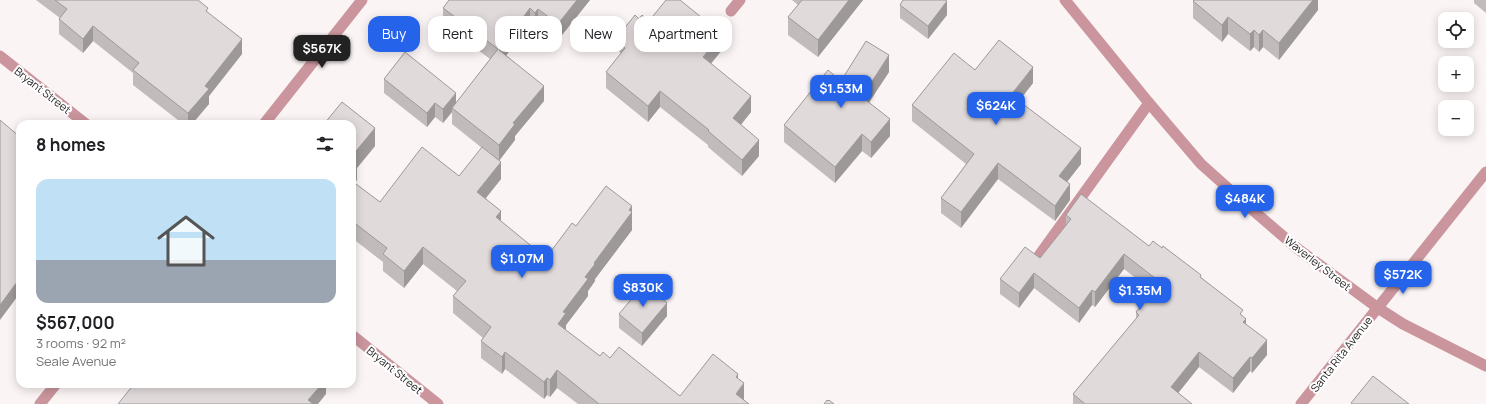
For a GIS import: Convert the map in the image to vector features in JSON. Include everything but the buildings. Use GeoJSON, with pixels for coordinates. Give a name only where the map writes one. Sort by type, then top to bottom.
{"type":"FeatureCollection","features":[{"type":"Feature","properties":{"kind":"street"},"geometry":{"type":"LineString","coordinates":[[267,120],[362,0]]}},
{"type":"Feature","properties":{"kind":"street"},"geometry":{"type":"LineString","coordinates":[[731,11],[740,0]]}},
{"type":"Feature","properties":{"kind":"street","name":"Waverley Street"},"geometry":{"type":"LineString","coordinates":[[1065,0],[1201,164],[1248,206],[1298,249],[1378,308],[1403,324],[1486,366]]}},
{"type":"Feature","properties":{"kind":"street","name":"Bryant Street"},"geometry":{"type":"LineString","coordinates":[[0,56],[81,120]]}},
{"type":"Feature","properties":{"kind":"street"},"geometry":{"type":"LineString","coordinates":[[1038,257],[1149,103]]}},
{"type":"Feature","properties":{"kind":"street","name":"Santa Rita Avenue"},"geometry":{"type":"LineString","coordinates":[[1301,404],[1486,172]]}},
{"type":"Feature","properties":{"kind":"street","name":"Bryant Street"},"geometry":{"type":"LineString","coordinates":[[356,338],[438,404]]}},
{"type":"Feature","properties":{"kind":"street"},"geometry":{"type":"LineString","coordinates":[[40,404],[53,388]]}}]}
